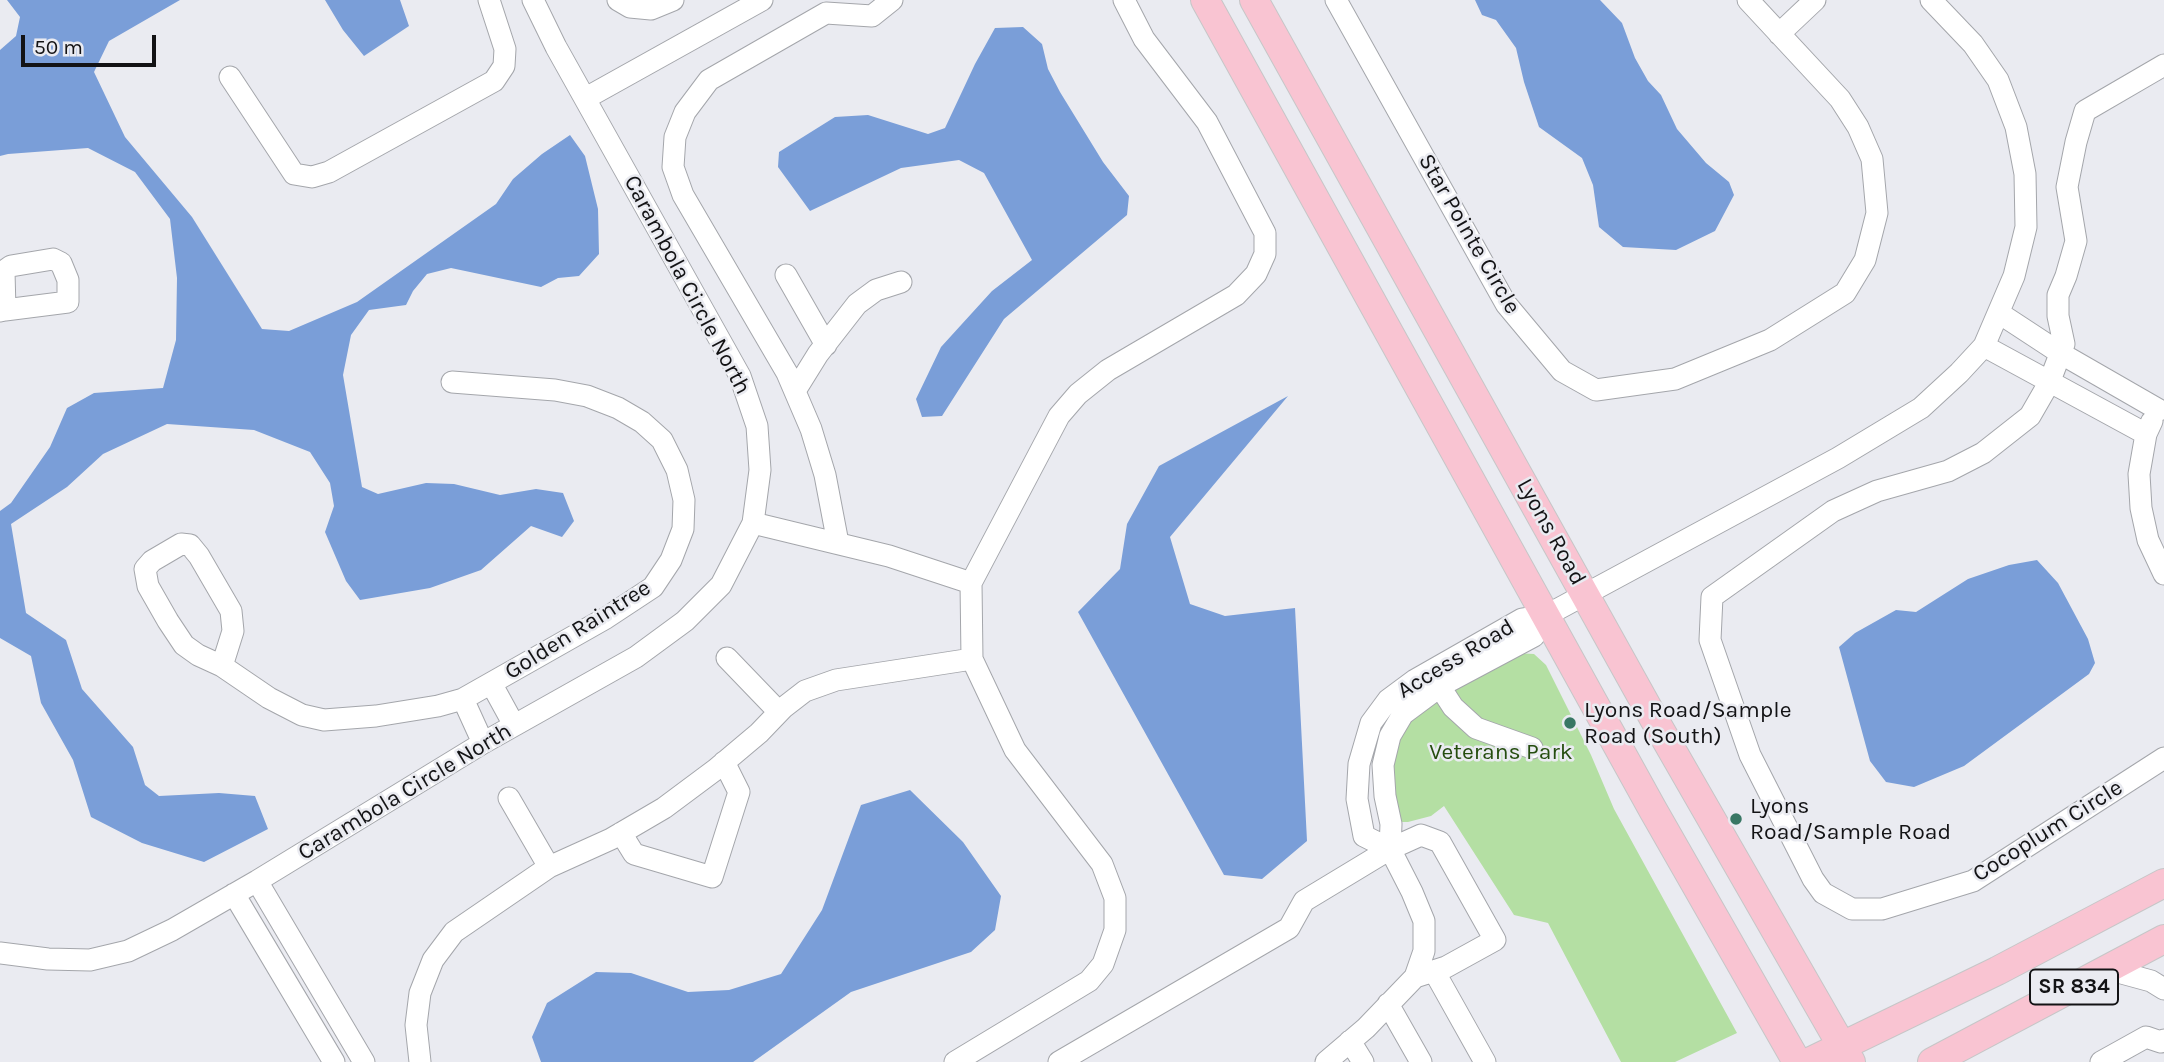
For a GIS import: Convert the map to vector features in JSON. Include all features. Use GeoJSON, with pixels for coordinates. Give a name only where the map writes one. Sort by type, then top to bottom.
{"type":"FeatureCollection","features":[{"type":"Feature","properties":{"kind":"main road","name":"Lyons Road"},"geometry":{"type":"LineString","coordinates":[[1205,0],[1653,810],[1797,1062]]}},
{"type":"Feature","properties":{"kind":"main road","name":"Lyons Road"},"geometry":{"type":"LineString","coordinates":[[1254,0],[1668,743],[1848,1054]]}},
{"type":"Feature","properties":{"kind":"main road","name":"SR 834"},"geometry":{"type":"LineString","coordinates":[[1810,1062],[1848,1054],[2164,883]]}},
{"type":"Feature","properties":{"kind":"main road","name":"SR 834"},"geometry":{"type":"LineString","coordinates":[[1932,1062],[2164,939]]}},
{"type":"Feature","properties":{"kind":"street"},"geometry":{"type":"LineString","coordinates":[[230,77],[294,174],[312,177],[329,172],[494,81],[504,66],[505,49],[489,0]]}},
{"type":"Feature","properties":{"kind":"street","name":"Carambola Circle North"},"geometry":{"type":"LineString","coordinates":[[0,953],[48,959],[90,960],[128,951],[172,930],[483,743],[636,657],[685,621],[721,585],[753,523],[760,470],[757,426],[740,376],[556,47],[533,0]]}},
{"type":"Feature","properties":{"kind":"street"},"geometry":{"type":"LineString","coordinates":[[618,0],[630,7],[651,9],[673,0]]}},
{"type":"Feature","properties":{"kind":"street"},"geometry":{"type":"LineString","coordinates":[[586,97],[762,0]]}},
{"type":"Feature","properties":{"kind":"street"},"geometry":{"type":"LineString","coordinates":[[838,543],[825,475],[811,429],[787,373],[683,195],[673,167],[675,137],[685,112],[709,80],[826,13],[872,16],[888,6],[892,0]]}},
{"type":"Feature","properties":{"kind":"street"},"geometry":{"type":"LineString","coordinates":[[955,1062],[1089,981],[1103,964],[1115,930],[1115,898],[1102,864],[1015,750],[972,659],[971,583],[1059,416],[1078,394],[1108,370],[1236,295],[1256,274],[1265,254],[1265,233],[1207,122],[1144,39],[1124,0]]}},
{"type":"Feature","properties":{"kind":"street","name":"Star Pointe Circle"},"geometry":{"type":"LineString","coordinates":[[1336,0],[1506,304],[1562,371],[1597,390],[1675,379],[1770,340],[1845,293],[1865,260],[1877,213],[1872,159],[1858,127],[1840,99],[1748,0]]}},
{"type":"Feature","properties":{"kind":"street"},"geometry":{"type":"LineString","coordinates":[[1779,34],[1815,0]]}},
{"type":"Feature","properties":{"kind":"street"},"geometry":{"type":"LineString","coordinates":[[1547,615],[1839,458],[1921,408],[1984,346],[2014,276],[2026,227],[2025,174],[2016,127],[1998,80],[1973,44],[1931,0]]}},
{"type":"Feature","properties":{"kind":"street","name":"Cocoplum Circle"},"geometry":{"type":"LineString","coordinates":[[2164,65],[2085,111],[2067,187],[2076,241],[2058,295],[2058,316],[2064,344],[2049,383],[2030,416],[1983,453],[1948,471],[1877,491],[1833,511],[1712,597],[1710,640],[1750,755],[1813,878],[1823,893],[1852,909],[1882,909],[1973,881],[2164,758]]}},
{"type":"Feature","properties":{"kind":"street"},"geometry":{"type":"LineString","coordinates":[[53,259],[61,263],[68,280],[68,302],[3,311],[4,271],[11,266],[53,259]]}},
{"type":"Feature","properties":{"kind":"street"},"geometry":{"type":"LineString","coordinates":[[786,275],[826,345]]}},
{"type":"Feature","properties":{"kind":"street"},"geometry":{"type":"LineString","coordinates":[[794,391],[857,304],[876,290],[901,282]]}},
{"type":"Feature","properties":{"kind":"street"},"geometry":{"type":"LineString","coordinates":[[1999,313],[2060,353],[2161,408],[2146,434],[2139,474],[2141,508],[2148,540],[2164,573]]}},
{"type":"Feature","properties":{"kind":"street"},"geometry":{"type":"LineString","coordinates":[[1984,346],[2146,434]]}},
{"type":"Feature","properties":{"kind":"street","name":"Golden Raintree"},"geometry":{"type":"LineString","coordinates":[[222,666],[233,631],[231,611],[199,556],[190,545],[181,544],[152,561],[145,569],[148,586],[184,645],[222,666],[269,698],[302,715],[324,720],[376,716],[439,706],[463,699],[606,618],[653,587],[671,560],[684,529],[684,500],[677,470],[662,440],[642,422],[618,408],[586,396],[555,390],[452,382]]}},
{"type":"Feature","properties":{"kind":"street"},"geometry":{"type":"LineString","coordinates":[[753,523],[889,556],[971,583]]}},
{"type":"Feature","properties":{"kind":"street","name":"Access Road"},"geometry":{"type":"LineString","coordinates":[[1424,974],[1423,921],[1390,849],[1391,824],[1385,796],[1383,765],[1390,736],[1404,714],[1440,687],[1534,636],[1547,615]]}},
{"type":"Feature","properties":{"kind":"street","name":"Access Road"},"geometry":{"type":"LineString","coordinates":[[1390,849],[1364,836],[1357,799],[1359,764],[1371,723],[1388,700],[1424,674],[1522,619],[1547,615]]}},
{"type":"Feature","properties":{"kind":"street"},"geometry":{"type":"LineString","coordinates":[[727,658],[779,712]]}},
{"type":"Feature","properties":{"kind":"street"},"geometry":{"type":"LineString","coordinates":[[420,1062],[416,1025],[420,993],[433,960],[454,932],[550,867],[621,833],[664,808],[759,733],[805,691],[836,680],[972,659]]}},
{"type":"Feature","properties":{"kind":"street"},"geometry":{"type":"LineString","coordinates":[[491,683],[514,725]]}},
{"type":"Feature","properties":{"kind":"street"},"geometry":{"type":"LineString","coordinates":[[1440,687],[1453,707],[1476,728],[1532,748]]}},
{"type":"Feature","properties":{"kind":"street"},"geometry":{"type":"LineString","coordinates":[[463,699],[483,743]]}},
{"type":"Feature","properties":{"kind":"street"},"geometry":{"type":"LineString","coordinates":[[621,833],[634,854],[712,877],[739,792],[724,762]]}},
{"type":"Feature","properties":{"kind":"street"},"geometry":{"type":"LineString","coordinates":[[509,798],[550,867]]}},
{"type":"Feature","properties":{"kind":"street"},"geometry":{"type":"LineString","coordinates":[[1059,1062],[1289,928],[1304,901],[1390,849],[1421,835],[1440,842],[1495,940],[1446,967],[1424,974],[1326,1062]]}},
{"type":"Feature","properties":{"kind":"street"},"geometry":{"type":"LineString","coordinates":[[257,881],[364,1062]]}},
{"type":"Feature","properties":{"kind":"street"},"geometry":{"type":"LineString","coordinates":[[234,894],[334,1062]]}},
{"type":"Feature","properties":{"kind":"street"},"geometry":{"type":"LineString","coordinates":[[2107,969],[2151,981],[2164,989]]}},
{"type":"Feature","properties":{"kind":"street"},"geometry":{"type":"LineString","coordinates":[[1424,974],[1485,1062]]}},
{"type":"Feature","properties":{"kind":"street"},"geometry":{"type":"LineString","coordinates":[[1388,1004],[1422,1062]]}},
{"type":"Feature","properties":{"kind":"street"},"geometry":{"type":"LineString","coordinates":[[2101,1062],[2146,1037],[2161,1042],[2164,1040]]}},
{"type":"Feature","properties":{"kind":"street"},"geometry":{"type":"LineString","coordinates":[[1350,1041],[1363,1062]]}},
{"type":"Feature","properties":{"kind":"green space","name":"Veterans Park"},"geometry":{"type":"Polygon","coordinates":[[[1515,653],[1534,654],[1546,665],[1591,755],[1614,809],[1737,1033],[1675,1062],[1621,1062],[1548,923],[1514,915],[1444,806],[1431,816],[1398,822],[1389,759],[1413,713],[1515,653]]]}},
{"type":"Feature","properties":{"kind":"water"},"geometry":{"type":"Polygon","coordinates":[[[7,0],[180,0],[109,41],[94,72],[125,137],[192,217],[262,329],[289,331],[357,302],[496,204],[513,179],[570,135],[585,156],[598,209],[599,254],[579,276],[558,278],[541,287],[451,268],[427,274],[406,305],[369,310],[351,335],[343,375],[362,487],[378,494],[426,483],[454,484],[500,495],[536,489],[563,493],[574,521],[562,537],[531,526],[481,570],[430,588],[360,600],[346,581],[325,532],[334,506],[330,483],[310,452],[254,430],[167,424],[103,454],[67,487],[11,524],[26,613],[66,640],[82,689],[133,747],[145,785],[159,796],[219,793],[255,796],[268,829],[204,862],[142,843],[91,817],[73,760],[41,703],[31,656],[0,638],[0,511],[11,503],[50,447],[67,408],[94,393],[163,388],[176,340],[177,278],[170,219],[135,172],[88,148],[0,156],[0,50],[16,36],[20,17],[7,0]]]}},
{"type":"Feature","properties":{"kind":"water"},"geometry":{"type":"Polygon","coordinates":[[[325,0],[400,0],[409,26],[364,56],[343,30],[325,0]]]}},
{"type":"Feature","properties":{"kind":"water"},"geometry":{"type":"Polygon","coordinates":[[[1475,0],[1600,0],[1622,23],[1635,58],[1648,81],[1661,95],[1677,129],[1706,163],[1729,182],[1734,195],[1715,231],[1676,250],[1623,247],[1599,227],[1593,185],[1582,158],[1539,127],[1516,48],[1496,20],[1482,15],[1475,0]]]}},
{"type":"Feature","properties":{"kind":"water"},"geometry":{"type":"Polygon","coordinates":[[[1023,27],[1042,44],[1048,69],[1060,92],[1103,162],[1129,196],[1127,215],[1004,319],[942,416],[922,417],[916,399],[941,347],[992,291],[1032,260],[984,173],[959,160],[901,168],[810,211],[778,167],[779,152],[835,117],[868,115],[928,134],[945,128],[995,28],[1023,27]]]}},
{"type":"Feature","properties":{"kind":"water"},"geometry":{"type":"Polygon","coordinates":[[[1288,396],[1170,537],[1190,604],[1225,616],[1295,608],[1307,841],[1262,879],[1224,875],[1078,612],[1120,569],[1127,524],[1159,466],[1288,396]]]}},
{"type":"Feature","properties":{"kind":"water"},"geometry":{"type":"Polygon","coordinates":[[[2037,560],[2058,583],[2088,639],[2095,663],[2089,674],[1964,766],[1914,787],[1886,782],[1870,761],[1839,647],[1855,633],[1896,610],[1916,612],[1968,579],[2009,565],[2037,560]]]}},
{"type":"Feature","properties":{"kind":"water"},"geometry":{"type":"Polygon","coordinates":[[[910,790],[963,842],[1001,896],[995,930],[971,952],[851,992],[753,1062],[541,1062],[532,1037],[547,1003],[596,972],[631,973],[688,992],[729,990],[781,974],[822,910],[861,805],[910,790]]]}},
{"type":"Feature","properties":{"kind":"place","name":"Lyons Road/Sample Road (South)"},"geometry":{"type":"Point","coordinates":[1570,723]}},
{"type":"Feature","properties":{"kind":"place","name":"Lyons Road/Sample Road"},"geometry":{"type":"Point","coordinates":[1736,819]}}]}
